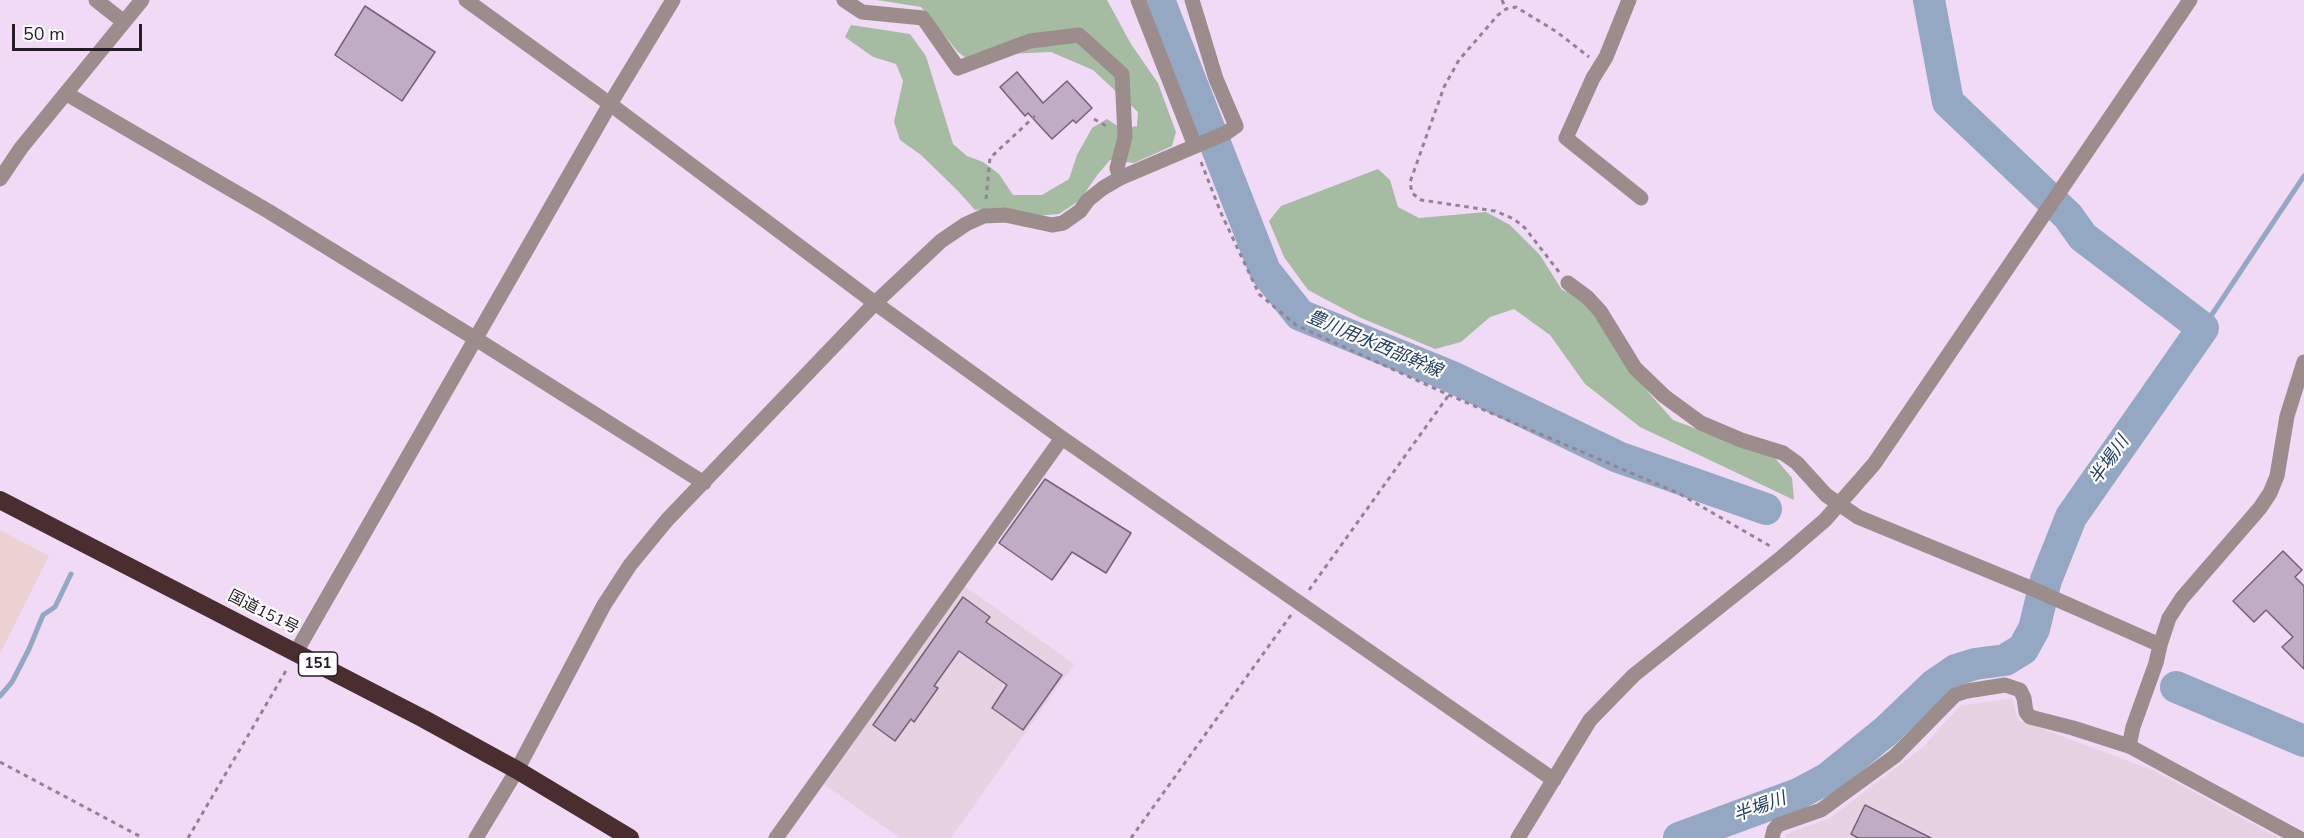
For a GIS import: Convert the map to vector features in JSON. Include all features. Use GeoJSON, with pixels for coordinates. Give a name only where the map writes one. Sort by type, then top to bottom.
{"type":"FeatureCollection","features":[{"type":"Feature","properties":{"kind":"highway","name":"国道151号"},"geometry":{"type":"LineString","coordinates":[[0,500],[296,652],[517,770],[630,838]]}},
{"type":"Feature","properties":{"kind":"street"},"geometry":{"type":"LineString","coordinates":[[96,0],[124,22]]}},
{"type":"Feature","properties":{"kind":"street"},"geometry":{"type":"LineString","coordinates":[[0,179],[21,148],[142,0]]}},
{"type":"Feature","properties":{"kind":"street"},"geometry":{"type":"LineString","coordinates":[[296,652],[610,104],[673,0]]}},
{"type":"Feature","properties":{"kind":"street"},"geometry":{"type":"LineString","coordinates":[[844,0],[861,12],[923,18],[958,68],[1030,41],[1080,35],[1122,74],[1125,137],[1118,168],[1120,178]]}},
{"type":"Feature","properties":{"kind":"street"},"geometry":{"type":"LineString","coordinates":[[1138,0],[1198,145]]}},
{"type":"Feature","properties":{"kind":"street"},"geometry":{"type":"LineString","coordinates":[[476,838],[517,770],[604,605],[630,565],[667,520],[875,303],[941,241],[966,224],[984,216],[1005,215],[1052,225],[1064,223],[1080,211],[1095,194],[1120,178],[1226,133],[1236,126],[1216,79],[1192,0]]}},
{"type":"Feature","properties":{"kind":"street"},"geometry":{"type":"LineString","coordinates":[[1629,0],[1606,57],[1600,65],[1566,138],[1641,198]]}},
{"type":"Feature","properties":{"kind":"street"},"geometry":{"type":"LineString","coordinates":[[1518,838],[1590,720],[1634,675],[1782,557],[1839,506],[1874,464],[2190,0]]}},
{"type":"Feature","properties":{"kind":"street"},"geometry":{"type":"LineString","coordinates":[[471,1],[875,303],[1062,438],[1554,780]]}},
{"type":"Feature","properties":{"kind":"street"},"geometry":{"type":"LineString","coordinates":[[67,94],[268,211],[704,483]]}},
{"type":"Feature","properties":{"kind":"street"},"geometry":{"type":"LineString","coordinates":[[1568,283],[1587,297],[1600,311],[1635,368],[1664,396],[1701,423],[1741,440],[1783,453],[1797,463],[1826,495],[1858,517],[2034,589],[2160,645]]}},
{"type":"Feature","properties":{"kind":"street"},"geometry":{"type":"LineString","coordinates":[[2129,746],[2133,727],[2169,618],[2182,598],[2260,508],[2270,493],[2277,476],[2287,416],[2304,363]]}},
{"type":"Feature","properties":{"kind":"street"},"geometry":{"type":"LineString","coordinates":[[776,838],[1062,438]]}},
{"type":"Feature","properties":{"kind":"street"},"geometry":{"type":"LineString","coordinates":[[1772,838],[1778,825],[1821,810],[1895,756],[1955,695],[2005,685],[2020,690],[2026,712],[2030,717],[2129,746],[2299,838]]}},
{"type":"Feature","properties":{"kind":"path"},"geometry":{"type":"LineString","coordinates":[[1502,0],[1506,9]]}},
{"type":"Feature","properties":{"kind":"path"},"geometry":{"type":"LineString","coordinates":[[1568,283],[1525,228],[1514,219],[1495,211],[1421,200],[1412,193],[1410,182],[1444,87],[1459,60],[1498,15],[1506,9],[1516,7],[1557,32],[1600,65]]}},
{"type":"Feature","properties":{"kind":"path"},"geometry":{"type":"LineString","coordinates":[[984,216],[990,158],[1035,116]]}},
{"type":"Feature","properties":{"kind":"path"},"geometry":{"type":"LineString","coordinates":[[1198,145],[1221,213],[1259,294],[1296,325],[1449,395],[1678,493],[1773,547],[1782,557]]}},
{"type":"Feature","properties":{"kind":"path"},"geometry":{"type":"LineString","coordinates":[[1131,838],[1449,395]]}},
{"type":"Feature","properties":{"kind":"path"},"geometry":{"type":"LineString","coordinates":[[188,838],[296,652]]}},
{"type":"Feature","properties":{"kind":"path"},"geometry":{"type":"LineString","coordinates":[[0,762],[143,838]]}},
{"type":"Feature","properties":{"kind":"shaded area"},"geometry":{"type":"Polygon","coordinates":[[[0,530],[49,556],[0,654],[0,530]]]}},
{"type":"Feature","properties":{"kind":"shaded area"},"geometry":{"type":"Polygon","coordinates":[[[963,585],[1074,664],[951,838],[900,838],[822,783],[963,585]]]}},
{"type":"Feature","properties":{"kind":"shaded area"},"geometry":{"type":"Polygon","coordinates":[[[2012,698],[2018,720],[2153,770],[2279,838],[1786,838],[1786,834],[1830,818],[1923,747],[1960,706],[2012,698]]]}},
{"type":"Feature","properties":{"kind":"green space"},"geometry":{"type":"Polygon","coordinates":[[[877,0],[1107,0],[1131,44],[1158,83],[1176,132],[1172,146],[1134,163],[1110,160],[1080,200],[1059,214],[1036,216],[996,208],[975,210],[921,155],[900,140],[894,122],[903,81],[896,64],[873,57],[845,37],[851,25],[910,34],[926,56],[953,144],[967,156],[983,162],[999,174],[1013,195],[1042,195],[1069,179],[1077,155],[1092,128],[1107,119],[1122,129],[1137,126],[1138,112],[1093,70],[1051,52],[1006,54],[976,66],[958,52],[921,7],[877,0]]]}},
{"type":"Feature","properties":{"kind":"green space"},"geometry":{"type":"Polygon","coordinates":[[[1378,169],[1390,180],[1398,207],[1419,218],[1486,212],[1510,225],[1540,255],[1562,290],[1582,297],[1633,375],[1673,420],[1775,458],[1792,478],[1794,500],[1640,427],[1585,384],[1550,335],[1514,309],[1490,317],[1461,342],[1435,349],[1359,317],[1308,290],[1284,257],[1269,221],[1281,206],[1378,169]]]}},
{"type":"Feature","properties":{"kind":"building"},"geometry":{"type":"Polygon","coordinates":[[[365,6],[435,52],[402,101],[335,55],[365,6]]]}},
{"type":"Feature","properties":{"kind":"building"},"geometry":{"type":"Polygon","coordinates":[[[1017,72],[1043,103],[1067,81],[1092,108],[1076,123],[1073,120],[1052,139],[1028,113],[1025,116],[1000,87],[1017,72]]]}},
{"type":"Feature","properties":{"kind":"building"},"geometry":{"type":"Polygon","coordinates":[[[1045,479],[1131,533],[1106,573],[1072,552],[1052,580],[999,543],[1045,479]]]}},
{"type":"Feature","properties":{"kind":"building"},"geometry":{"type":"Polygon","coordinates":[[[2283,551],[2302,570],[2295,577],[2304,586],[2304,669],[2282,647],[2293,637],[2266,610],[2254,622],[2233,601],[2283,551]]]}},
{"type":"Feature","properties":{"kind":"building"},"geometry":{"type":"Polygon","coordinates":[[[963,597],[990,617],[986,622],[1062,675],[1023,730],[992,708],[1007,685],[959,651],[934,686],[938,688],[914,722],[911,719],[895,741],[873,725],[963,597]]]}},
{"type":"Feature","properties":{"kind":"building"},"geometry":{"type":"Polygon","coordinates":[[[1865,805],[1931,838],[1858,838],[1851,834],[1865,805]]]}},
{"type":"Feature","properties":{"kind":"waterway","name":"豊川用水西部幹線"},"geometry":{"type":"LineString","coordinates":[[1159,0],[1265,271],[1300,315],[1450,376],[1618,457],[1766,509]]}},
{"type":"Feature","properties":{"kind":"waterway","name":"半場川"},"geometry":{"type":"LineString","coordinates":[[1679,838],[1798,794],[1828,778],[1886,731],[1934,685],[1956,670],[1975,664],[2005,660],[2023,649],[2034,629],[2046,580],[2071,517],[2203,328],[2083,237],[2068,216],[1948,102],[1929,0]]}},
{"type":"Feature","properties":{"kind":"waterway"},"geometry":{"type":"LineString","coordinates":[[2203,328],[2304,176]]}},
{"type":"Feature","properties":{"kind":"waterway"},"geometry":{"type":"LineString","coordinates":[[0,696],[12,682],[43,615],[55,607],[71,574]]}},
{"type":"Feature","properties":{"kind":"waterway","name":"豊川用水西部幹線"},"geometry":{"type":"LineString","coordinates":[[2176,687],[2304,741]]}}]}
